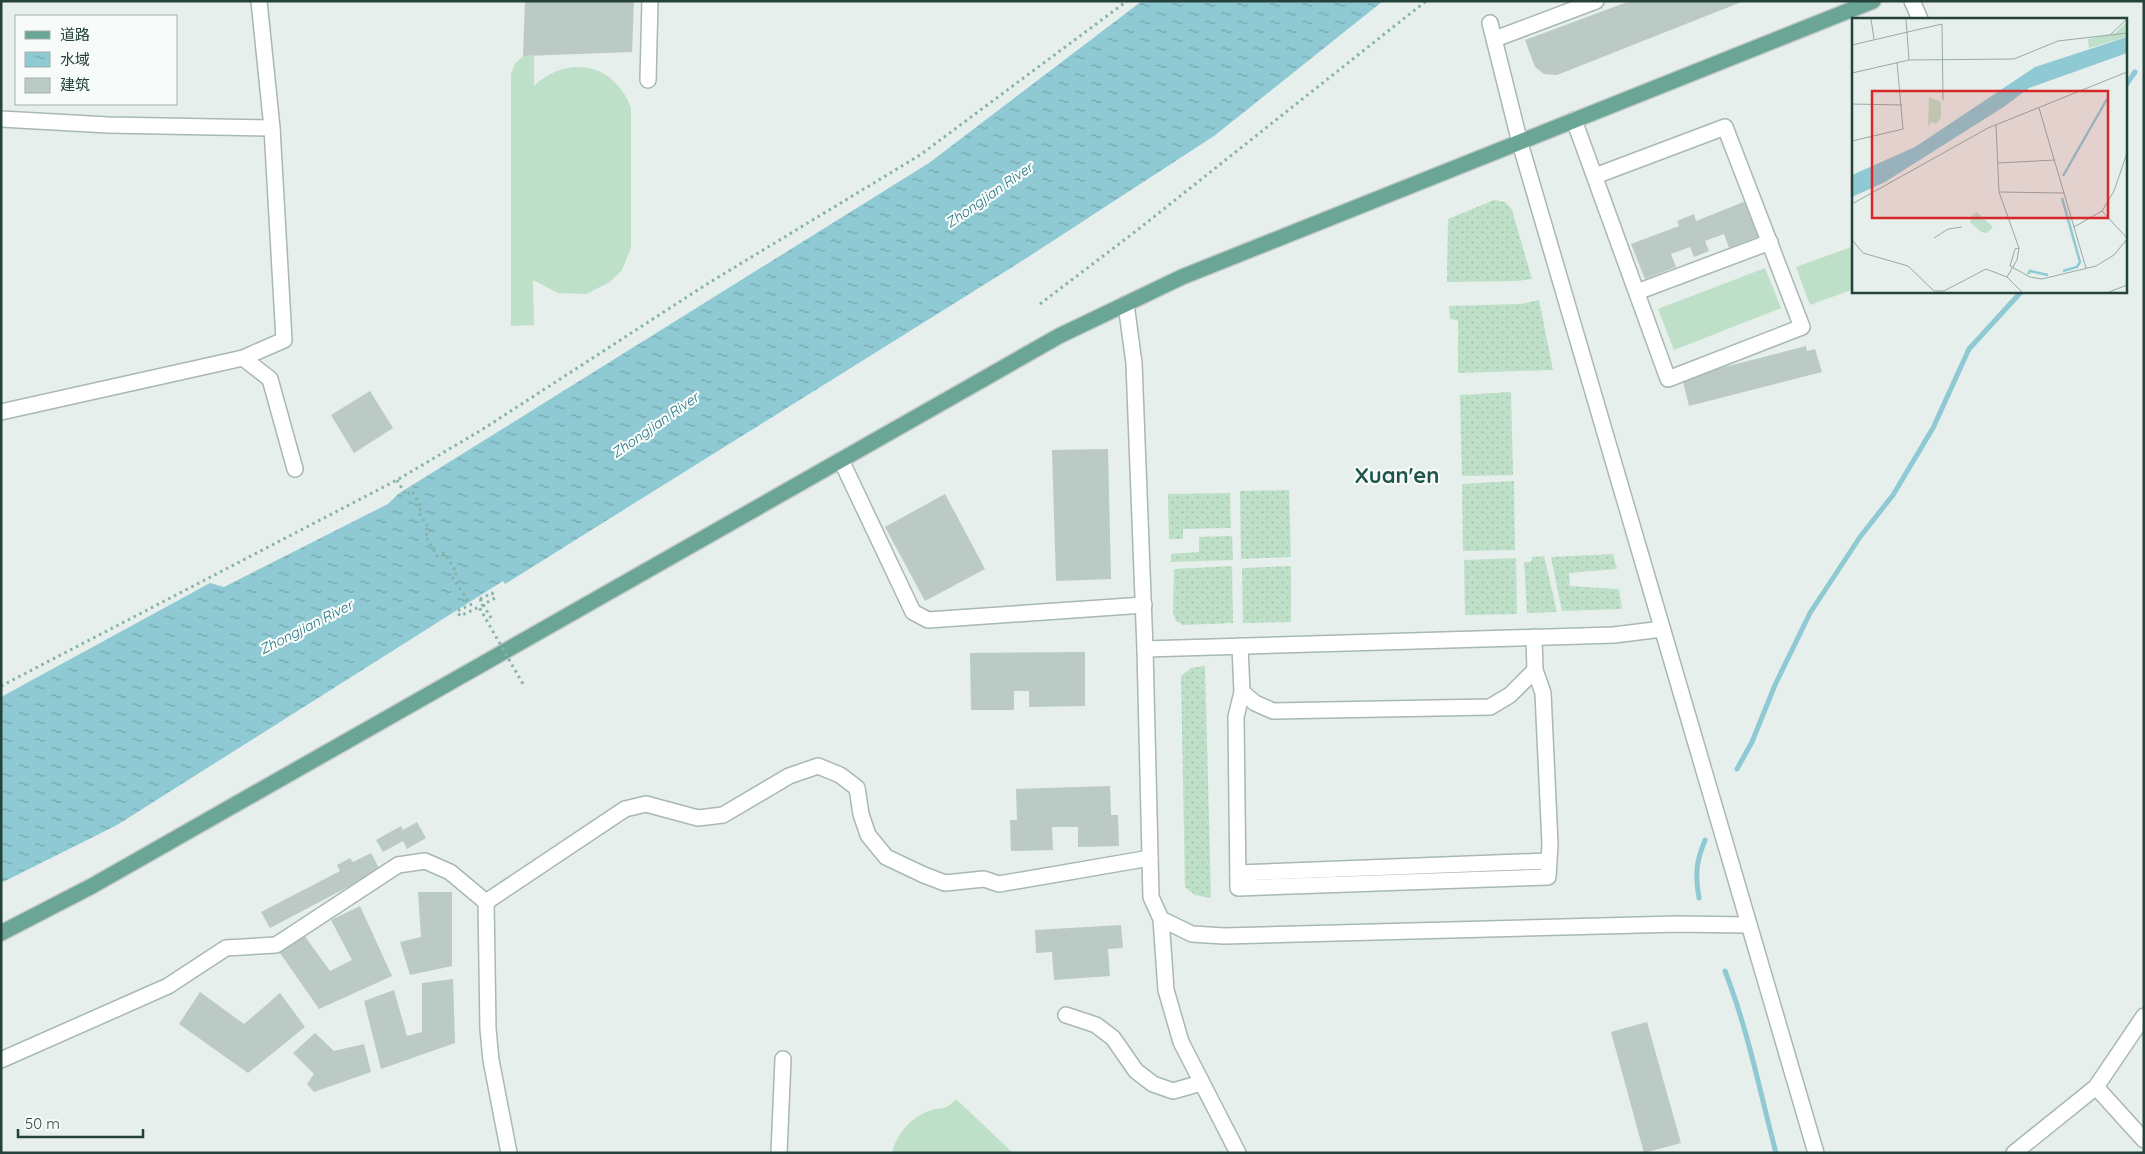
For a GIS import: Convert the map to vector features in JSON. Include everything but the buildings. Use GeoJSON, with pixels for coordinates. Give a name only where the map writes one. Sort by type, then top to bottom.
{"type":"FeatureCollection","features":[{"type":"Feature","properties":{"kind":"main road"},"geometry":{"type":"LineString","coordinates":[[1,933],[92,886],[1059,336],[1182,277],[1873,1]]}},
{"type":"Feature","properties":{"kind":"street"},"geometry":{"type":"LineString","coordinates":[[1,412],[243,358],[284,340],[272,128],[259,1]]}},
{"type":"Feature","properties":{"kind":"street"},"geometry":{"type":"LineString","coordinates":[[648,80],[650,1]]}},
{"type":"Feature","properties":{"kind":"street"},"geometry":{"type":"LineString","coordinates":[[1494,39],[1596,1]]}},
{"type":"Feature","properties":{"kind":"street"},"geometry":{"type":"LineString","coordinates":[[1912,1],[1920,18]]}},
{"type":"Feature","properties":{"kind":"street"},"geometry":{"type":"LineString","coordinates":[[1490,23],[1520,143],[1816,1153]]}},
{"type":"Feature","properties":{"kind":"street"},"geometry":{"type":"LineString","coordinates":[[1,119],[108,125],[272,128]]}},
{"type":"Feature","properties":{"kind":"street"},"geometry":{"type":"LineString","coordinates":[[1574,120],[1668,379],[1802,327],[1724,127],[1595,176]]}},
{"type":"Feature","properties":{"kind":"street"},"geometry":{"type":"LineString","coordinates":[[1637,292],[1770,242]]}},
{"type":"Feature","properties":{"kind":"street"},"geometry":{"type":"LineString","coordinates":[[1126,304],[1134,363],[1144,605],[1151,896],[1161,919],[1166,990],[1181,1042],[1238,1153]]}},
{"type":"Feature","properties":{"kind":"street"},"geometry":{"type":"LineString","coordinates":[[243,358],[270,379],[295,469]]}},
{"type":"Feature","properties":{"kind":"street"},"geometry":{"type":"LineString","coordinates":[[841,460],[913,612],[928,620],[1144,605]]}},
{"type":"Feature","properties":{"kind":"street"},"geometry":{"type":"LineString","coordinates":[[1145,649],[1614,635],[1662,629]]}},
{"type":"Feature","properties":{"kind":"street"},"geometry":{"type":"LineString","coordinates":[[1240,646],[1242,692],[1236,717],[1238,888],[1548,877],[1550,844],[1543,693],[1535,670],[1534,637]]}},
{"type":"Feature","properties":{"kind":"street"},"geometry":{"type":"LineString","coordinates":[[1242,692],[1255,703],[1273,712],[1490,707],[1510,694],[1535,670]]}},
{"type":"Feature","properties":{"kind":"street"},"geometry":{"type":"LineString","coordinates":[[486,902],[625,809],[646,804],[698,818],[723,815],[789,776],[818,766],[840,775],[857,788],[861,814],[868,835],[886,857],[924,876],[945,883],[984,879],[999,884],[1150,858]]}},
{"type":"Feature","properties":{"kind":"street"},"geometry":{"type":"LineString","coordinates":[[1,1060],[168,986],[226,948],[276,945],[398,865],[425,861],[450,872],[486,902],[488,1030],[491,1060],[508,1153]]}},
{"type":"Feature","properties":{"kind":"street"},"geometry":{"type":"LineString","coordinates":[[1161,919],[1192,934],[1224,936],[1677,924],[1749,925]]}},
{"type":"Feature","properties":{"kind":"street"},"geometry":{"type":"LineString","coordinates":[[1066,1015],[1096,1025],[1113,1038],[1136,1071],[1153,1084],[1173,1090],[1201,1083]]}},
{"type":"Feature","properties":{"kind":"street"},"geometry":{"type":"LineString","coordinates":[[2014,1153],[2096,1087],[2144,1016]]}},
{"type":"Feature","properties":{"kind":"street"},"geometry":{"type":"LineString","coordinates":[[779,1153],[783,1059]]}},
{"type":"Feature","properties":{"kind":"street"},"geometry":{"type":"LineString","coordinates":[[2096,1087],[2144,1140]]}},
{"type":"Feature","properties":{"kind":"path"},"geometry":{"type":"LineString","coordinates":[[1,686],[397,480],[483,429],[707,284],[920,155],[1127,1]]}},
{"type":"Feature","properties":{"kind":"path"},"geometry":{"type":"LineString","coordinates":[[1040,304],[1136,231],[1426,1]]}},
{"type":"Feature","properties":{"kind":"path"},"geometry":{"type":"LineString","coordinates":[[397,480],[406,495],[412,491],[422,508],[418,511],[431,532],[425,535],[437,556],[444,553],[457,573],[452,577],[471,603],[457,611],[460,616],[479,607],[495,598],[492,593],[480,599],[491,618]]}},
{"type":"Feature","properties":{"kind":"path"},"geometry":{"type":"LineString","coordinates":[[479,607],[523,684]]}},
{"type":"Feature","properties":{"kind":"green space"},"geometry":{"type":"Polygon","coordinates":[[[523,56],[534,56],[534,86],[547,76],[561,70],[575,67],[589,68],[602,73],[614,81],[624,93],[631,108],[631,248],[622,270],[610,282],[586,294],[558,293],[533,280],[534,325],[511,326],[511,74],[515,64],[523,56]]]}},
{"type":"Feature","properties":{"kind":"green space"},"geometry":{"type":"Polygon","coordinates":[[[1494,200],[1505,202],[1512,210],[1532,279],[1518,281],[1447,282],[1448,219],[1494,200]]]}},
{"type":"Feature","properties":{"kind":"green space"},"geometry":{"type":"Polygon","coordinates":[[[1852,247],[1852,290],[1810,305],[1796,267],[1852,247]]]}},
{"type":"Feature","properties":{"kind":"green space"},"geometry":{"type":"Polygon","coordinates":[[[1765,268],[1781,308],[1674,350],[1658,309],[1765,268]]]}},
{"type":"Feature","properties":{"kind":"green space"},"geometry":{"type":"Polygon","coordinates":[[[1539,300],[1553,370],[1458,373],[1458,320],[1450,319],[1449,306],[1521,304],[1539,300]]]}},
{"type":"Feature","properties":{"kind":"green space"},"geometry":{"type":"Polygon","coordinates":[[[1511,392],[1513,475],[1462,476],[1460,395],[1511,392]]]}},
{"type":"Feature","properties":{"kind":"green space"},"geometry":{"type":"Polygon","coordinates":[[[1514,481],[1515,550],[1463,551],[1462,484],[1514,481]]]}},
{"type":"Feature","properties":{"kind":"green space"},"geometry":{"type":"Polygon","coordinates":[[[1289,490],[1291,557],[1241,559],[1240,491],[1289,490]]]}},
{"type":"Feature","properties":{"kind":"green space"},"geometry":{"type":"Polygon","coordinates":[[[1230,493],[1231,528],[1183,529],[1183,539],[1169,539],[1168,494],[1230,493]]]}},
{"type":"Feature","properties":{"kind":"green space"},"geometry":{"type":"Polygon","coordinates":[[[1232,536],[1233,560],[1171,562],[1171,554],[1199,552],[1199,537],[1232,536]]]}},
{"type":"Feature","properties":{"kind":"green space"},"geometry":{"type":"Polygon","coordinates":[[[1613,554],[1617,569],[1569,573],[1570,586],[1619,589],[1622,609],[1562,611],[1551,557],[1613,554]]]}},
{"type":"Feature","properties":{"kind":"green space"},"geometry":{"type":"Polygon","coordinates":[[[1544,556],[1557,612],[1527,613],[1524,562],[1531,562],[1532,557],[1544,556]]]}},
{"type":"Feature","properties":{"kind":"green space"},"geometry":{"type":"Polygon","coordinates":[[[1516,558],[1517,614],[1465,615],[1464,560],[1516,558]]]}},
{"type":"Feature","properties":{"kind":"green space"},"geometry":{"type":"Polygon","coordinates":[[[1232,566],[1233,623],[1183,625],[1176,621],[1173,613],[1174,569],[1232,566]]]}},
{"type":"Feature","properties":{"kind":"green space"},"geometry":{"type":"Polygon","coordinates":[[[1291,566],[1291,622],[1243,623],[1242,568],[1291,566]]]}},
{"type":"Feature","properties":{"kind":"green space"},"geometry":{"type":"Polygon","coordinates":[[[1205,666],[1211,898],[1195,895],[1185,887],[1181,676],[1191,668],[1205,666]]]}},
{"type":"Feature","properties":{"kind":"green space"},"geometry":{"type":"Polygon","coordinates":[[[956,1099],[1013,1153],[892,1153],[906,1126],[918,1116],[932,1110],[947,1107],[956,1099]]]}},
{"type":"Feature","properties":{"kind":"water","name":"Zhongjian River"},"geometry":{"type":"Polygon","coordinates":[[[1142,1],[1383,1],[1214,136],[1025,259],[505,584],[503,581],[117,825],[1,883],[1,697],[210,583],[224,587],[388,504],[398,494],[929,163],[1142,1]]]}},
{"type":"Feature","properties":{"kind":"waterway"},"geometry":{"type":"LineString","coordinates":[[2128,82],[2135,72]]}},
{"type":"Feature","properties":{"kind":"waterway"},"geometry":{"type":"LineString","coordinates":[[1737,769],[1752,742],[1775,685],[1810,613],[1860,537],[1893,495],[1933,428],[1969,349],[2021,292]]}},
{"type":"Feature","properties":{"kind":"waterway"},"geometry":{"type":"LineString","coordinates":[[1699,898],[1697,868],[1705,840]]}},
{"type":"Feature","properties":{"kind":"waterway"},"geometry":{"type":"LineString","coordinates":[[1725,971],[1747,1038],[1776,1153]]}},
{"type":"Feature","properties":{"kind":"district","name":"Xuan'en"},"geometry":{"type":"Point","coordinates":[1397,475]}}]}
